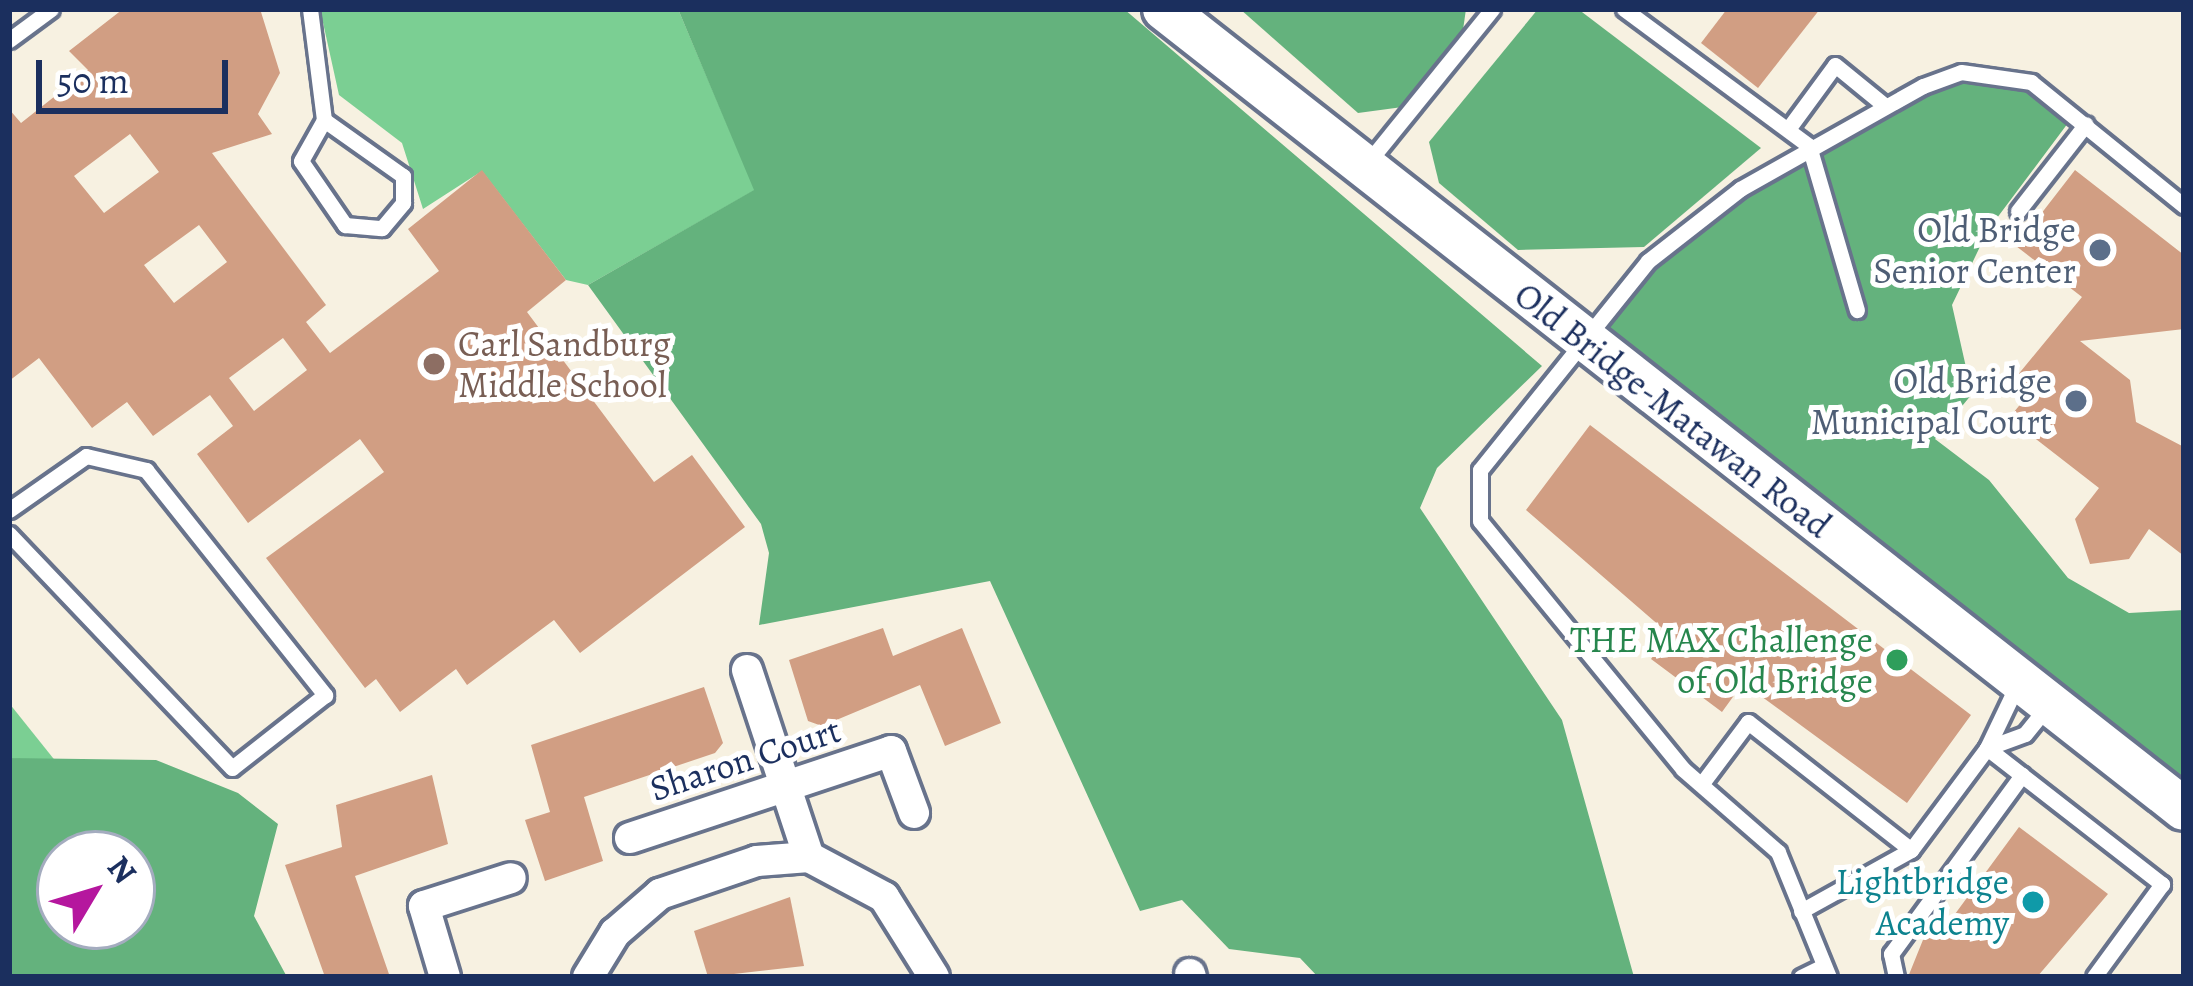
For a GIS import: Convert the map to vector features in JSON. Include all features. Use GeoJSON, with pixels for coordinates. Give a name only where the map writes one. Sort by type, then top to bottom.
{"type":"FeatureCollection","features":[{"type":"Feature","properties":{"kind":"main road","name":"Old Bridge-Matawan Road"},"geometry":{"type":"LineString","coordinates":[[1164,9],[2184,809]]}},
{"type":"Feature","properties":{"kind":"street"},"geometry":{"type":"LineString","coordinates":[[748,670],[809,857]]}},
{"type":"Feature","properties":{"kind":"street","name":"Sharon Court"},"geometry":{"type":"LineString","coordinates":[[630,838],[891,751],[914,813]]}},
{"type":"Feature","properties":{"kind":"street"},"geometry":{"type":"LineString","coordinates":[[588,977],[615,933],[660,894],[757,861],[809,857],[884,896],[930,976]]}},
{"type":"Feature","properties":{"kind":"street"},"geometry":{"type":"LineString","coordinates":[[445,977],[424,906],[511,878]]}},
{"type":"Feature","properties":{"kind":"lane"},"geometry":{"type":"LineString","coordinates":[[9,40],[51,9]]}},
{"type":"Feature","properties":{"kind":"lane"},"geometry":{"type":"LineString","coordinates":[[310,9],[324,120],[302,161],[307,176],[345,225],[382,228],[404,203],[403,176],[324,120]]}},
{"type":"Feature","properties":{"kind":"lane"},"geometry":{"type":"LineString","coordinates":[[1364,168],[1492,9]]}},
{"type":"Feature","properties":{"kind":"lane"},"geometry":{"type":"LineString","coordinates":[[1624,9],[1772,122],[1791,125],[1809,146],[1857,310]]}},
{"type":"Feature","properties":{"kind":"lane"},"geometry":{"type":"LineString","coordinates":[[1791,125],[1834,65],[1884,105]]}},
{"type":"Feature","properties":{"kind":"lane"},"geometry":{"type":"LineString","coordinates":[[1801,977],[1826,972],[1765,832],[1703,782],[1480,521],[1480,470],[1648,261],[1809,146],[1884,105],[1960,72],[1998,72],[2086,124],[2184,206]]}},
{"type":"Feature","properties":{"kind":"lane"},"geometry":{"type":"LineString","coordinates":[[2018,211],[2086,124]]}},
{"type":"Feature","properties":{"kind":"lane"},"geometry":{"type":"LineString","coordinates":[[9,510],[86,456],[146,470],[326,695],[232,768],[9,534]]}},
{"type":"Feature","properties":{"kind":"lane"},"geometry":{"type":"LineString","coordinates":[[1801,911],[1911,850],[2034,693]]}},
{"type":"Feature","properties":{"kind":"lane"},"geometry":{"type":"LineString","coordinates":[[1988,748],[2025,734],[2034,693]]}},
{"type":"Feature","properties":{"kind":"lane"},"geometry":{"type":"LineString","coordinates":[[1703,782],[1748,722],[1911,850]]}},
{"type":"Feature","properties":{"kind":"lane"},"geometry":{"type":"LineString","coordinates":[[1988,748],[2162,884],[2094,977]]}},
{"type":"Feature","properties":{"kind":"lane"},"geometry":{"type":"LineString","coordinates":[[1896,977],[1892,954],[2022,775]]}},
{"type":"Feature","properties":{"kind":"green space"},"geometry":{"type":"Polygon","coordinates":[[[320,9],[678,9],[755,190],[588,285],[566,280],[482,171],[423,209],[402,143],[339,95],[320,9]]]}},
{"type":"Feature","properties":{"kind":"green space"},"geometry":{"type":"Polygon","coordinates":[[[678,9],[1124,9],[1542,366],[1437,468],[1420,508],[1562,720],[1634,977],[1318,977],[1300,958],[1229,949],[1182,900],[1140,911],[990,581],[759,625],[769,553],[761,524],[588,285],[754,190],[678,9]]]}},
{"type":"Feature","properties":{"kind":"green space"},"geometry":{"type":"Polygon","coordinates":[[[1240,9],[1466,9],[1461,44],[1410,106],[1358,113],[1240,9]]]}},
{"type":"Feature","properties":{"kind":"green space"},"geometry":{"type":"Polygon","coordinates":[[[1538,9],[1578,9],[1761,148],[1644,247],[1518,250],[1439,183],[1429,142],[1538,9]]]}},
{"type":"Feature","properties":{"kind":"green space"},"geometry":{"type":"Polygon","coordinates":[[[1961,72],[2031,82],[2074,115],[1988,230],[1952,305],[1972,394],[1935,439],[1989,480],[2068,578],[2129,613],[2184,610],[2184,809],[1586,340],[1648,261],[1740,189],[1961,72]]]}},
{"type":"Feature","properties":{"kind":"green space"},"geometry":{"type":"Polygon","coordinates":[[[9,703],[57,763],[9,758],[9,703]]]}},
{"type":"Feature","properties":{"kind":"green space"},"geometry":{"type":"Polygon","coordinates":[[[9,758],[156,760],[238,793],[278,824],[254,916],[287,977],[9,977],[9,758]]]}},
{"type":"Feature","properties":{"kind":"building","name":"Carl Sandburg Middle School"},"geometry":{"type":"Polygon","coordinates":[[[123,9],[261,12],[280,73],[258,114],[272,134],[212,153],[326,305],[306,322],[330,353],[439,271],[408,229],[482,170],[566,280],[527,312],[654,482],[692,455],[745,527],[580,653],[554,620],[467,685],[456,669],[400,712],[376,679],[365,688],[266,558],[384,472],[360,439],[248,523],[197,454],[233,426],[210,395],[153,436],[127,402],[92,428],[39,358],[9,381],[9,109],[21,123],[88,70],[69,51],[123,9]],[[130,134],[74,176],[104,213],[159,172],[130,134]],[[199,225],[144,265],[174,303],[227,262],[199,225]],[[283,338],[229,378],[254,411],[307,370],[283,338]]]}},
{"type":"Feature","properties":{"kind":"building"},"geometry":{"type":"Polygon","coordinates":[[[1727,9],[1820,9],[1758,88],[1701,43],[1727,9]]]}},
{"type":"Feature","properties":{"kind":"building"},"geometry":{"type":"Polygon","coordinates":[[[2075,170],[2184,255],[2184,329],[2080,341],[2130,380],[2136,422],[2184,447],[2184,556],[2149,529],[2129,559],[2090,564],[2075,519],[2099,488],[2009,418],[2023,401],[2007,388],[2082,297],[2016,246],[2075,170]]]}},
{"type":"Feature","properties":{"kind":"building"},"geometry":{"type":"Polygon","coordinates":[[[1590,425],[1971,715],[1907,803],[1743,683],[1722,712],[1651,659],[1669,634],[1526,510],[1590,425]]]}},
{"type":"Feature","properties":{"kind":"building"},"geometry":{"type":"Polygon","coordinates":[[[883,628],[893,656],[962,628],[1001,723],[945,746],[920,685],[822,726],[808,721],[789,660],[883,628]]]}},
{"type":"Feature","properties":{"kind":"building"},"geometry":{"type":"Polygon","coordinates":[[[704,687],[723,743],[715,753],[584,797],[603,861],[545,881],[525,820],[550,812],[531,745],[704,687]]]}},
{"type":"Feature","properties":{"kind":"building"},"geometry":{"type":"Polygon","coordinates":[[[432,775],[448,844],[355,876],[390,977],[325,977],[285,865],[342,847],[336,805],[432,775]]]}},
{"type":"Feature","properties":{"kind":"building","name":"Lightbridge Academy"},"geometry":{"type":"Polygon","coordinates":[[[2019,827],[2108,894],[2037,977],[1908,977],[1931,920],[1944,929],[2019,827]]]}},
{"type":"Feature","properties":{"kind":"building"},"geometry":{"type":"Polygon","coordinates":[[[790,897],[804,966],[708,977],[694,931],[790,897]]]}},
{"type":"Feature","properties":{"kind":"place","name":"Old Bridge Senior Center"},"geometry":{"type":"Point","coordinates":[2100,250]}},
{"type":"Feature","properties":{"kind":"place","name":"Carl Sandburg Middle School"},"geometry":{"type":"Point","coordinates":[434,364]}},
{"type":"Feature","properties":{"kind":"place","name":"Old Bridge Municipal Court"},"geometry":{"type":"Point","coordinates":[2076,401]}},
{"type":"Feature","properties":{"kind":"place","name":"THE MAX Challenge of Old Bridge"},"geometry":{"type":"Point","coordinates":[1897,660]}},
{"type":"Feature","properties":{"kind":"place","name":"Lightbridge Academy"},"geometry":{"type":"Point","coordinates":[2033,902]}}]}
